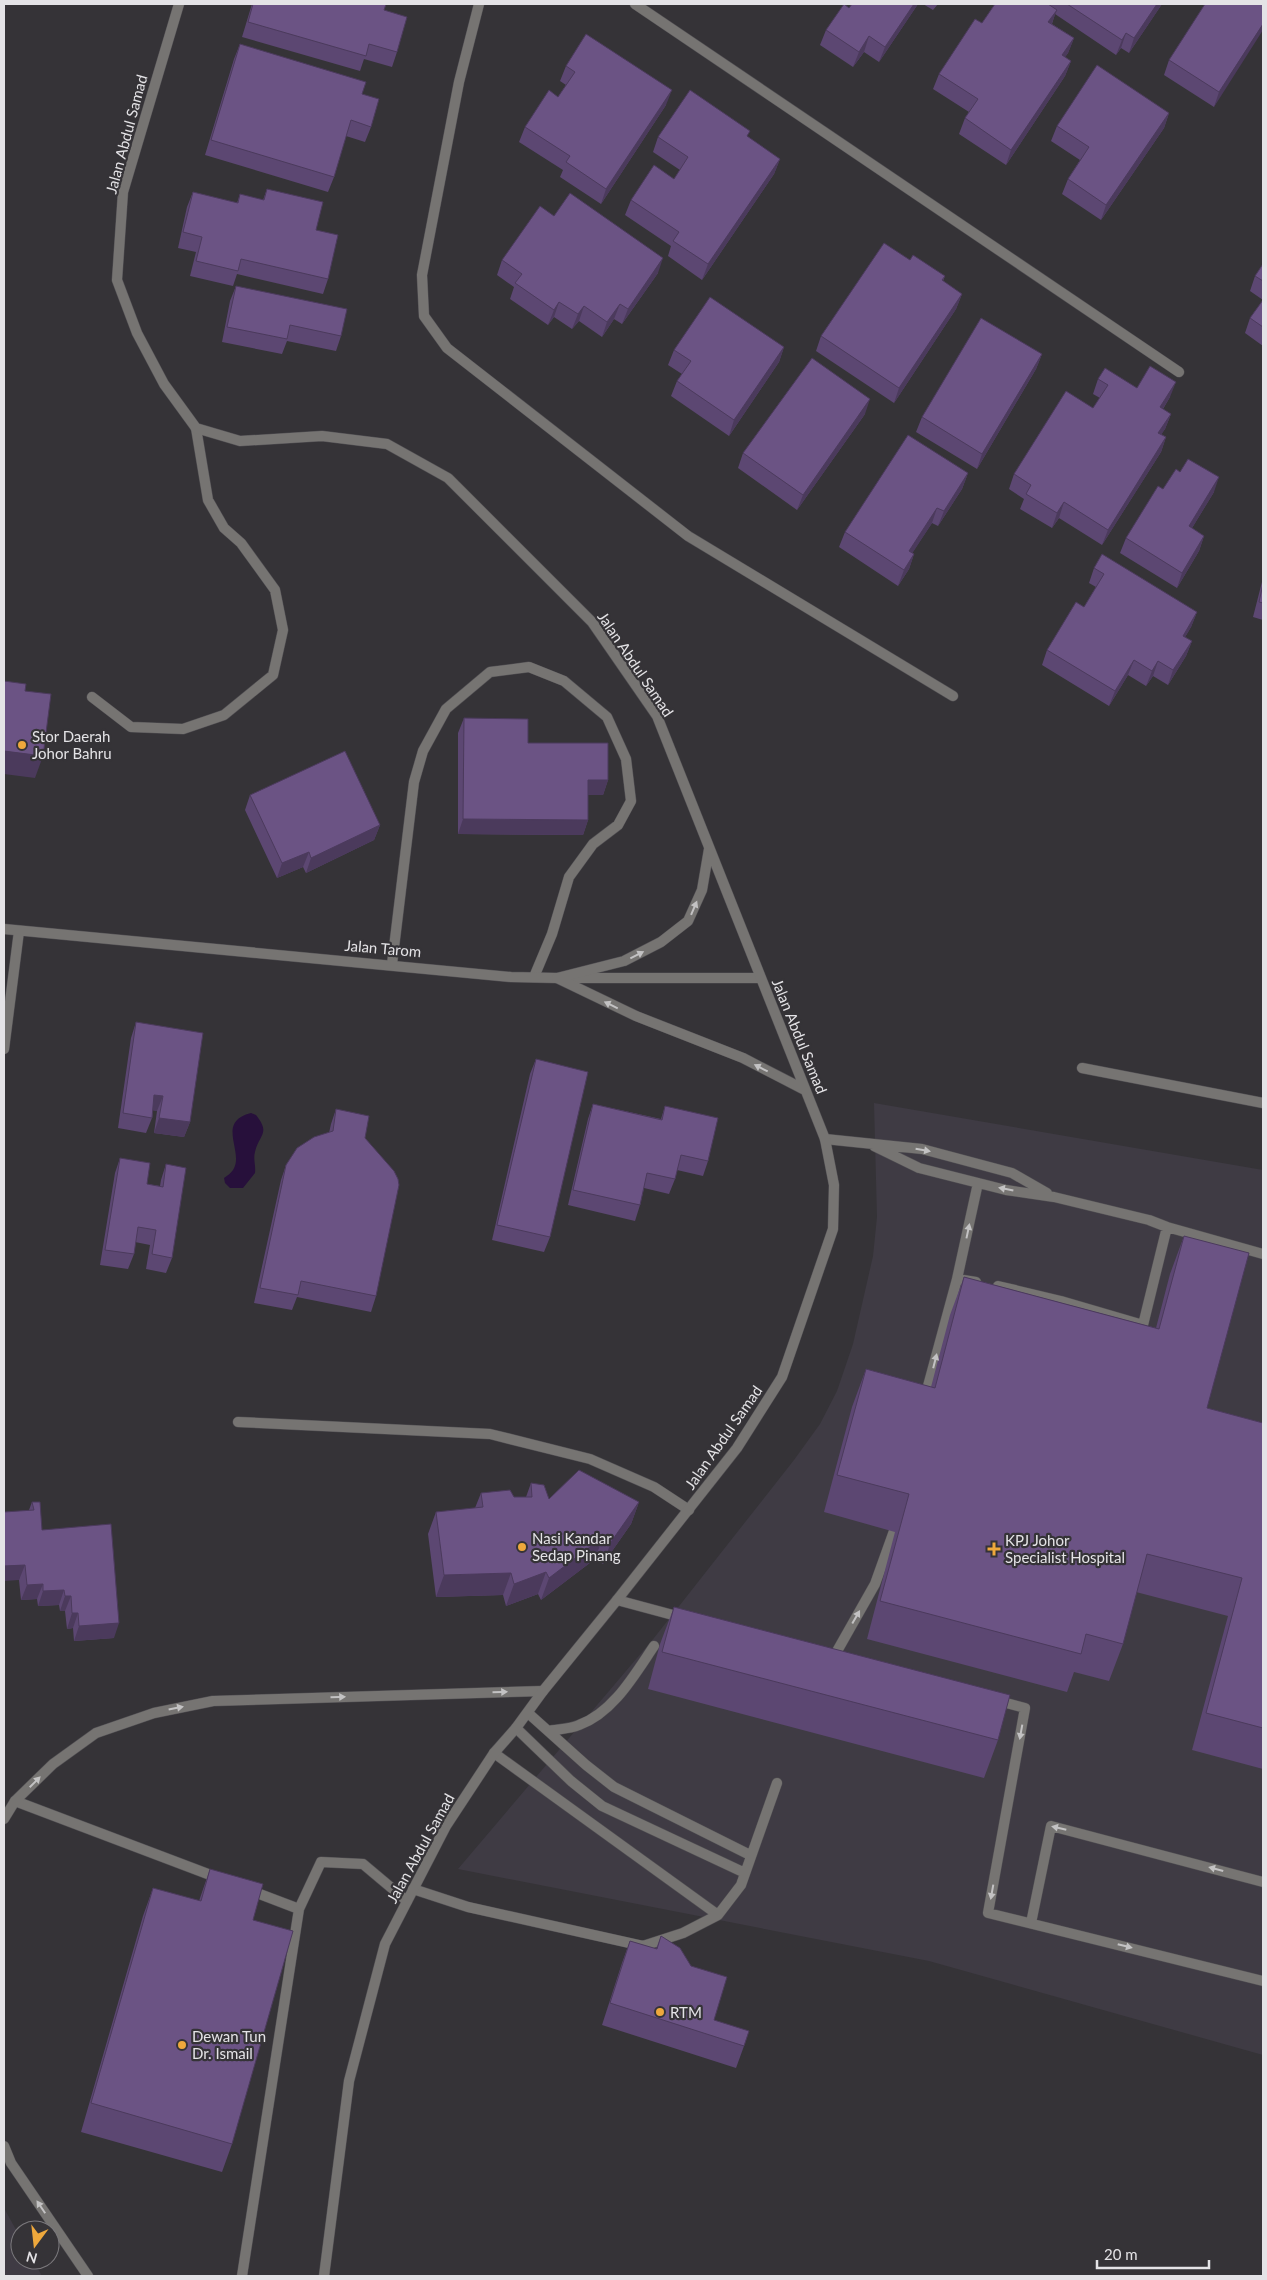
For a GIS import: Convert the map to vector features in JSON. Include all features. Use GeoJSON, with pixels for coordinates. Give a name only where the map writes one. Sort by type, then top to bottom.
{"type":"FeatureCollection","features":[{"type":"Feature","properties":{"kind":"street","name":"Jalan Abdul Samad"},"geometry":{"type":"LineString","coordinates":[[178,4],[122,192],[117,280],[137,333],[164,384],[196,428],[240,441],[322,436],[387,444],[448,478],[592,622],[657,716],[825,1139],[834,1185],[833,1230],[782,1377],[737,1448],[543,1691],[528,1713],[494,1753],[446,1826],[384,1944],[349,2081],[324,2276]]}},
{"type":"Feature","properties":{"kind":"street"},"geometry":{"type":"LineString","coordinates":[[479,4],[459,82],[422,275],[424,316],[447,348],[688,536],[953,696]]}},
{"type":"Feature","properties":{"kind":"street"},"geometry":{"type":"LineString","coordinates":[[635,4],[1179,372]]}},
{"type":"Feature","properties":{"kind":"street"},"geometry":{"type":"LineString","coordinates":[[92,697],[131,727],[183,729],[224,716],[273,675],[283,630],[275,590],[242,543],[224,528],[208,500],[196,428]]}},
{"type":"Feature","properties":{"kind":"street"},"geometry":{"type":"LineString","coordinates":[[392,964],[414,782],[423,751],[446,709],[490,672],[528,667],[564,681],[607,717],[626,760],[631,801],[618,825],[593,844],[569,877],[552,934],[534,977]]}},
{"type":"Feature","properties":{"kind":"street"},"geometry":{"type":"LineString","coordinates":[[557,978],[624,961],[661,942],[688,921],[702,890],[709,848]]}},
{"type":"Feature","properties":{"kind":"street","name":"Jalan Tarom"},"geometry":{"type":"LineString","coordinates":[[4,929],[534,977],[760,978]]}},
{"type":"Feature","properties":{"kind":"street"},"geometry":{"type":"LineString","coordinates":[[4,1049],[19,931]]}},
{"type":"Feature","properties":{"kind":"street"},"geometry":{"type":"LineString","coordinates":[[557,978],[636,1016],[743,1058],[804,1090]]}},
{"type":"Feature","properties":{"kind":"street"},"geometry":{"type":"LineString","coordinates":[[1082,1068],[1263,1103]]}},
{"type":"Feature","properties":{"kind":"street"},"geometry":{"type":"LineString","coordinates":[[825,1139],[874,1146],[922,1149],[1012,1173],[1054,1197]]}},
{"type":"Feature","properties":{"kind":"street"},"geometry":{"type":"LineString","coordinates":[[874,1146],[919,1168],[1006,1190],[1054,1197],[1149,1220],[1263,1254]]}},
{"type":"Feature","properties":{"kind":"street"},"geometry":{"type":"LineString","coordinates":[[922,1406],[957,1279],[978,1183]]}},
{"type":"Feature","properties":{"kind":"street"},"geometry":{"type":"LineString","coordinates":[[957,1279],[1060,1301],[1142,1325],[1168,1227]]}},
{"type":"Feature","properties":{"kind":"street"},"geometry":{"type":"LineString","coordinates":[[238,1422],[490,1434],[590,1459],[654,1487],[689,1510]]}},
{"type":"Feature","properties":{"kind":"street"},"geometry":{"type":"LineString","coordinates":[[832,1660],[875,1584],[894,1531]]}},
{"type":"Feature","properties":{"kind":"street"},"geometry":{"type":"LineString","coordinates":[[617,1600],[696,1621]]}},
{"type":"Feature","properties":{"kind":"street"},"geometry":{"type":"LineString","coordinates":[[548,1731],[578,1726],[597,1717],[620,1693],[654,1646]]}},
{"type":"Feature","properties":{"kind":"street"},"geometry":{"type":"LineString","coordinates":[[4,1819],[15,1801],[53,1764],[96,1732],[154,1713],[213,1701],[543,1691]]}},
{"type":"Feature","properties":{"kind":"street"},"geometry":{"type":"LineString","coordinates":[[986,1698],[1025,1708],[988,1913],[1263,1981]]}},
{"type":"Feature","properties":{"kind":"street"},"geometry":{"type":"LineString","coordinates":[[528,1713],[586,1765],[614,1787],[750,1855]]}},
{"type":"Feature","properties":{"kind":"street"},"geometry":{"type":"LineString","coordinates":[[516,1728],[571,1781],[602,1806],[745,1873]]}},
{"type":"Feature","properties":{"kind":"street"},"geometry":{"type":"LineString","coordinates":[[494,1753],[718,1915]]}},
{"type":"Feature","properties":{"kind":"street"},"geometry":{"type":"LineString","coordinates":[[413,1890],[468,1906],[643,1946],[683,1933],[718,1915],[741,1885],[777,1783]]}},
{"type":"Feature","properties":{"kind":"street"},"geometry":{"type":"LineString","coordinates":[[15,1801],[299,1909]]}},
{"type":"Feature","properties":{"kind":"street"},"geometry":{"type":"LineString","coordinates":[[1031,1923],[1051,1826],[1263,1882]]}},
{"type":"Feature","properties":{"kind":"street"},"geometry":{"type":"LineString","coordinates":[[242,2276],[299,1909],[321,1862],[363,1864],[407,1901]]}},
{"type":"Feature","properties":{"kind":"street"},"geometry":{"type":"LineString","coordinates":[[4,2146],[11,2164],[88,2276]]}},
{"type":"Feature","properties":{"kind":"shaded area","name":"KPJ Johor Specialist Hospital"},"geometry":{"type":"Polygon","coordinates":[[[874,1103],[1263,1170],[1263,2055],[929,1961],[458,1869],[654,1638],[794,1460],[820,1424],[837,1391],[853,1344],[873,1256],[877,1217],[874,1103]]]}},
{"type":"Feature","properties":{"kind":"shaded area"},"geometry":{"type":"Polygon","coordinates":[[[251,1113],[256,1115],[263,1126],[263,1134],[254,1155],[255,1173],[243,1188],[230,1188],[225,1183],[224,1178],[232,1171],[236,1163],[233,1130],[235,1123],[240,1117],[251,1113]]]}},
{"type":"Feature","properties":{"kind":"shaded area"},"geometry":{"type":"Polygon","coordinates":[[[4,2208],[11,2220],[10,2270],[39,2270],[42,2276],[4,2276],[4,2208]]]}},
{"type":"Feature","properties":{"kind":"building"},"geometry":{"type":"Polygon","coordinates":[[[253,4],[386,4],[384,10],[407,17],[397,52],[369,44],[366,56],[248,22],[253,4]]]}},
{"type":"Feature","properties":{"kind":"building"},"geometry":{"type":"Polygon","coordinates":[[[844,4],[849,8],[852,4],[914,4],[885,47],[869,36],[859,52],[826,30],[844,4]]]}},
{"type":"Feature","properties":{"kind":"building"},"geometry":{"type":"Polygon","coordinates":[[[995,4],[1048,4],[1057,10],[1048,22],[1074,38],[1062,55],[1071,61],[1011,150],[965,118],[978,99],[939,74],[975,19],[982,23],[995,4]]]}},
{"type":"Feature","properties":{"kind":"building"},"geometry":{"type":"Polygon","coordinates":[[[1067,4],[1157,4],[1134,38],[1126,33],[1122,40],[1067,4]]]}},
{"type":"Feature","properties":{"kind":"building"},"geometry":{"type":"Polygon","coordinates":[[[1205,4],[1263,4],[1263,24],[1219,92],[1169,60],[1205,4]]]}},
{"type":"Feature","properties":{"kind":"building"},"geometry":{"type":"Polygon","coordinates":[[[586,34],[672,90],[606,189],[566,162],[570,156],[525,127],[549,90],[558,97],[575,72],[566,66],[586,34]]]}},
{"type":"Feature","properties":{"kind":"building"},"geometry":{"type":"Polygon","coordinates":[[[240,44],[366,82],[362,94],[379,99],[371,127],[351,120],[334,177],[211,140],[240,44]]]}},
{"type":"Feature","properties":{"kind":"building"},"geometry":{"type":"Polygon","coordinates":[[[1097,65],[1169,113],[1106,205],[1068,179],[1089,147],[1057,126],[1097,65]]]}},
{"type":"Feature","properties":{"kind":"building"},"geometry":{"type":"Polygon","coordinates":[[[690,90],[750,131],[747,136],[780,159],[708,264],[673,241],[679,232],[631,200],[654,165],[674,179],[688,157],[658,137],[690,90]]]}},
{"type":"Feature","properties":{"kind":"building"},"geometry":{"type":"Polygon","coordinates":[[[267,189],[323,202],[316,230],[338,235],[328,279],[241,259],[238,271],[196,261],[202,237],[183,232],[193,192],[238,203],[240,194],[264,200],[267,189]]]}},
{"type":"Feature","properties":{"kind":"building"},"geometry":{"type":"Polygon","coordinates":[[[570,193],[663,258],[628,309],[620,304],[607,322],[584,306],[578,314],[559,302],[554,310],[515,283],[522,274],[502,260],[540,206],[554,216],[570,193]]]}},
{"type":"Feature","properties":{"kind":"building"},"geometry":{"type":"Polygon","coordinates":[[[884,243],[910,260],[913,255],[945,276],[942,280],[962,294],[899,388],[821,336],[884,243]]]}},
{"type":"Feature","properties":{"kind":"building"},"geometry":{"type":"Polygon","coordinates":[[[1263,264],[1263,281],[1255,276],[1263,264]]]}},
{"type":"Feature","properties":{"kind":"building"},"geometry":{"type":"Polygon","coordinates":[[[236,286],[347,309],[341,336],[290,325],[287,339],[227,327],[236,286]]]}},
{"type":"Feature","properties":{"kind":"building"},"geometry":{"type":"Polygon","coordinates":[[[710,297],[784,347],[734,420],[677,381],[691,361],[674,350],[710,297]]]}},
{"type":"Feature","properties":{"kind":"building"},"geometry":{"type":"Polygon","coordinates":[[[1263,300],[1263,327],[1250,318],[1263,300]]]}},
{"type":"Feature","properties":{"kind":"building"},"geometry":{"type":"Polygon","coordinates":[[[981,318],[1042,354],[982,454],[922,417],[981,318]]]}},
{"type":"Feature","properties":{"kind":"building"},"geometry":{"type":"Polygon","coordinates":[[[812,358],[870,399],[803,495],[743,453],[812,358]]]}},
{"type":"Feature","properties":{"kind":"building"},"geometry":{"type":"Polygon","coordinates":[[[1150,366],[1176,382],[1160,407],[1171,414],[1158,433],[1166,437],[1108,530],[1064,502],[1057,513],[1026,494],[1031,485],[1014,474],[1066,391],[1093,408],[1108,385],[1098,379],[1105,368],[1137,388],[1150,366]]]}},
{"type":"Feature","properties":{"kind":"building"},"geometry":{"type":"Polygon","coordinates":[[[908,435],[968,473],[944,511],[937,508],[909,551],[914,554],[904,570],[845,532],[908,435]]]}},
{"type":"Feature","properties":{"kind":"building"},"geometry":{"type":"Polygon","coordinates":[[[1188,459],[1219,477],[1189,526],[1204,536],[1182,573],[1126,538],[1158,486],[1163,489],[1176,469],[1180,472],[1188,459]]]}},
{"type":"Feature","properties":{"kind":"building"},"geometry":{"type":"Polygon","coordinates":[[[1102,554],[1197,612],[1183,636],[1192,641],[1173,670],[1158,661],[1152,671],[1134,660],[1115,691],[1047,650],[1076,602],[1084,607],[1104,574],[1094,568],[1102,554]]]}},
{"type":"Feature","properties":{"kind":"building"},"geometry":{"type":"Polygon","coordinates":[[[1263,584],[1263,603],[1259,602],[1263,584]]]}},
{"type":"Feature","properties":{"kind":"building"},"geometry":{"type":"Polygon","coordinates":[[[4,681],[26,684],[25,691],[51,694],[43,756],[4,751],[4,681]]]}},
{"type":"Feature","properties":{"kind":"building"},"geometry":{"type":"Polygon","coordinates":[[[464,718],[528,719],[528,743],[608,743],[608,780],[588,780],[588,820],[463,819],[464,718]]]}},
{"type":"Feature","properties":{"kind":"building"},"geometry":{"type":"Polygon","coordinates":[[[345,751],[380,825],[311,858],[309,852],[282,863],[250,795],[345,751]]]}},
{"type":"Feature","properties":{"kind":"building"},"geometry":{"type":"Polygon","coordinates":[[[136,1022],[203,1033],[190,1122],[159,1118],[163,1096],[154,1095],[152,1118],[123,1113],[136,1022]]]}},
{"type":"Feature","properties":{"kind":"building"},"geometry":{"type":"Polygon","coordinates":[[[536,1059],[588,1072],[550,1237],[497,1225],[536,1059]]]}},
{"type":"Feature","properties":{"kind":"building"},"geometry":{"type":"Polygon","coordinates":[[[593,1104],[662,1120],[665,1106],[718,1118],[708,1161],[681,1155],[675,1179],[647,1173],[640,1205],[573,1190],[593,1104]]]}},
{"type":"Feature","properties":{"kind":"building"},"geometry":{"type":"Polygon","coordinates":[[[336,1109],[369,1116],[365,1138],[394,1171],[398,1179],[399,1185],[376,1296],[301,1281],[298,1295],[260,1288],[286,1165],[297,1148],[314,1137],[333,1131],[336,1109]]]}},
{"type":"Feature","properties":{"kind":"building"},"geometry":{"type":"Polygon","coordinates":[[[120,1158],[150,1163],[147,1184],[163,1187],[166,1164],[186,1168],[172,1258],[152,1254],[156,1230],[138,1227],[134,1254],[105,1250],[120,1158]]]}},
{"type":"Feature","properties":{"kind":"building"},"geometry":{"type":"Polygon","coordinates":[[[1184,1236],[1249,1253],[1207,1408],[1263,1423],[1263,1728],[1206,1713],[1242,1578],[1147,1554],[1123,1644],[1086,1634],[1081,1654],[880,1601],[909,1494],[837,1475],[866,1369],[935,1388],[964,1277],[1159,1329],[1184,1236]]]}},
{"type":"Feature","properties":{"kind":"building","name":"Nasi Kandar Sedap Pinang"},"geometry":{"type":"Polygon","coordinates":[[[579,1470],[639,1502],[611,1542],[603,1537],[549,1578],[546,1572],[514,1584],[511,1573],[444,1575],[436,1512],[483,1507],[481,1493],[510,1490],[514,1497],[532,1497],[531,1483],[544,1485],[549,1499],[579,1470]]]}},
{"type":"Feature","properties":{"kind":"building"},"geometry":{"type":"Polygon","coordinates":[[[32,1502],[40,1502],[42,1530],[111,1524],[119,1623],[79,1626],[78,1613],[72,1613],[71,1596],[65,1596],[64,1590],[43,1591],[43,1584],[27,1585],[25,1565],[4,1566],[4,1512],[34,1510],[32,1502]]]}},
{"type":"Feature","properties":{"kind":"building"},"geometry":{"type":"Polygon","coordinates":[[[674,1607],[1010,1695],[998,1740],[662,1652],[674,1607]]]}},
{"type":"Feature","properties":{"kind":"building","name":"Dewan Tun Dr. Ismail"},"geometry":{"type":"Polygon","coordinates":[[[210,1869],[263,1884],[253,1920],[293,1931],[232,2144],[91,2103],[153,1888],[201,1901],[210,1869]]]}},
{"type":"Feature","properties":{"kind":"building"},"geometry":{"type":"Polygon","coordinates":[[[661,1936],[680,1948],[691,1966],[727,1977],[714,2020],[749,2031],[744,2046],[610,2003],[630,1941],[657,1949],[661,1936]]]}},
{"type":"Feature","properties":{"kind":"place","name":"Stor Daerah Johor Bahru"},"geometry":{"type":"Point","coordinates":[22,745]}},
{"type":"Feature","properties":{"kind":"place","name":"Nasi Kandar Sedap Pinang"},"geometry":{"type":"Point","coordinates":[522,1547]}},
{"type":"Feature","properties":{"kind":"place","name":"KPJ Johor Specialist Hospital"},"geometry":{"type":"Point","coordinates":[994,1549]}},
{"type":"Feature","properties":{"kind":"place","name":"RTM"},"geometry":{"type":"Point","coordinates":[660,2012]}},
{"type":"Feature","properties":{"kind":"place","name":"Dewan Tun Dr. Ismail"},"geometry":{"type":"Point","coordinates":[182,2045]}}]}
